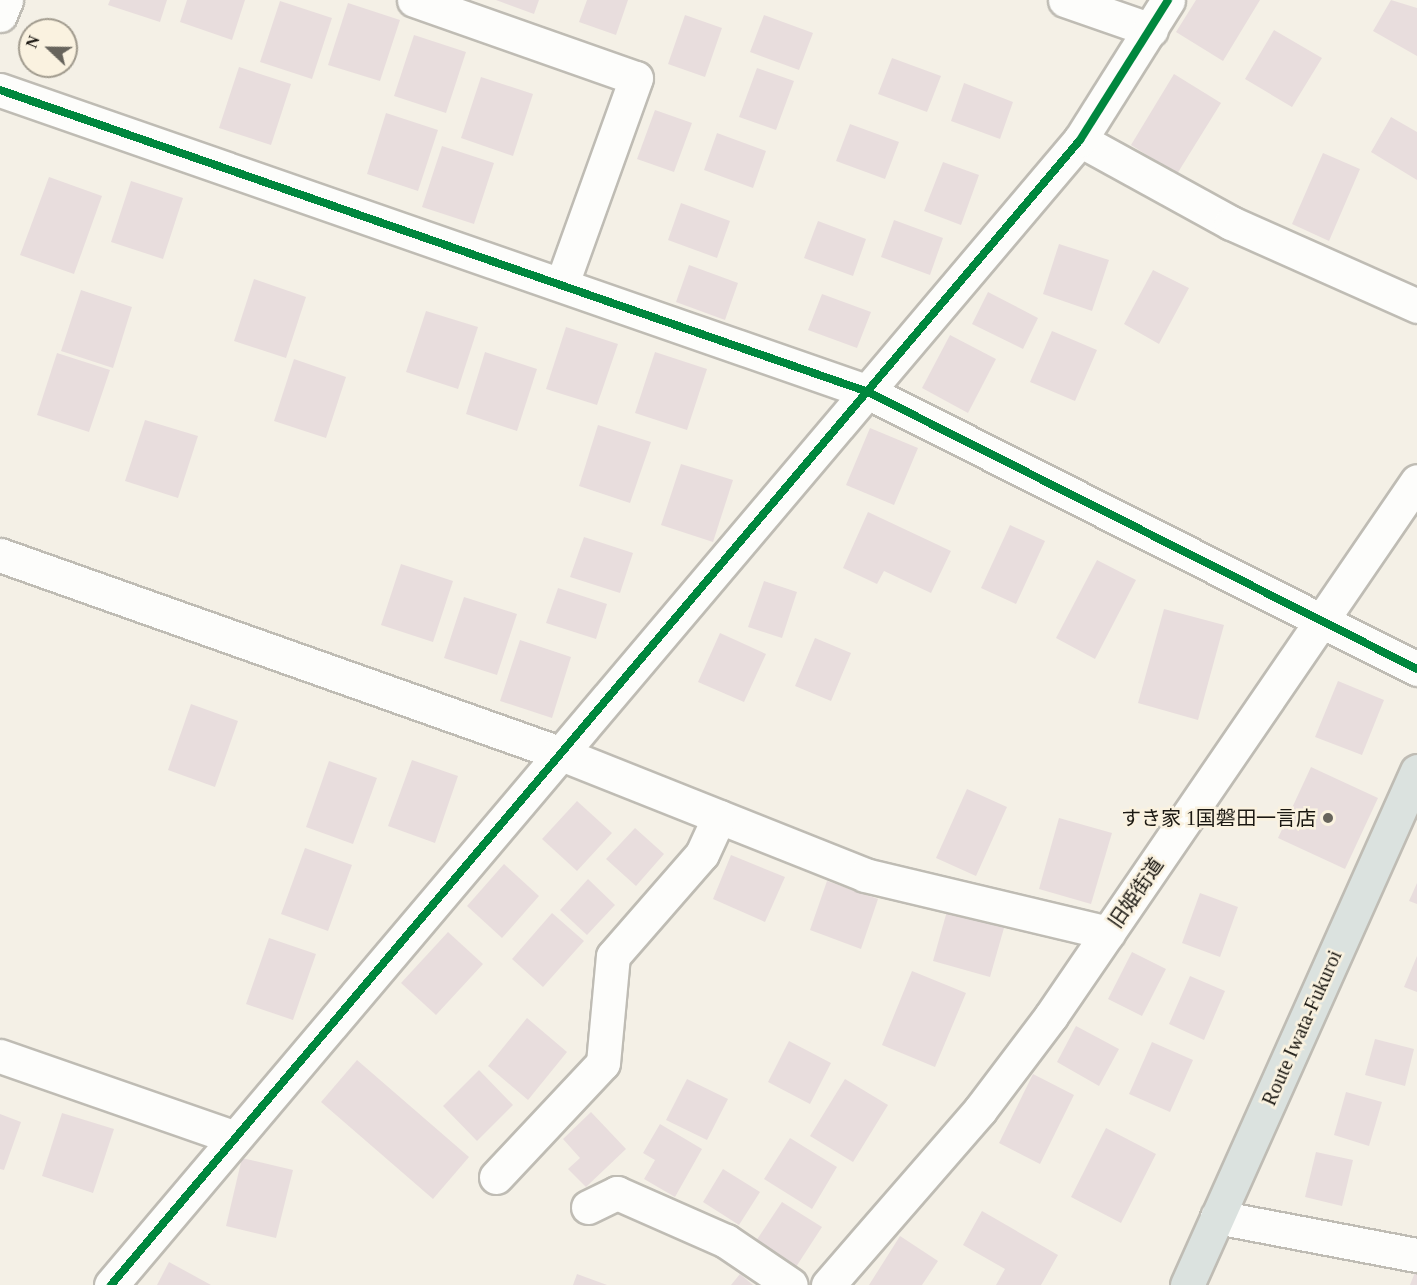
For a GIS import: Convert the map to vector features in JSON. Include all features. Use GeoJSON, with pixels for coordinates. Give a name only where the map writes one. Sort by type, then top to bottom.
{"type":"FeatureCollection","features":[{"type":"Feature","properties":{"kind":"main road","name":"Route Iwata-Fukuroi"},"geometry":{"type":"LineString","coordinates":[[1187,1285],[1417,771]]}},
{"type":"Feature","properties":{"kind":"street"},"geometry":{"type":"LineString","coordinates":[[0,15],[6,0]]}},
{"type":"Feature","properties":{"kind":"street"},"geometry":{"type":"LineString","coordinates":[[414,0],[636,78],[562,284]]}},
{"type":"Feature","properties":{"kind":"street"},"geometry":{"type":"LineString","coordinates":[[1065,0],[1151,30]]}},
{"type":"Feature","properties":{"kind":"street"},"geometry":{"type":"LineString","coordinates":[[111,1285],[233,1137],[1080,140],[1168,0]]}},
{"type":"Feature","properties":{"kind":"street"},"geometry":{"type":"LineString","coordinates":[[0,90],[867,392],[1417,669]]}},
{"type":"Feature","properties":{"kind":"street"},"geometry":{"type":"LineString","coordinates":[[1080,140],[1231,223],[1417,306]]}},
{"type":"Feature","properties":{"kind":"street","name":"旧姫街道"},"geometry":{"type":"LineString","coordinates":[[828,1285],[980,1110],[1108,933],[1417,481]]}},
{"type":"Feature","properties":{"kind":"street"},"geometry":{"type":"LineString","coordinates":[[0,555],[559,753],[865,875],[1108,933]]}},
{"type":"Feature","properties":{"kind":"street"},"geometry":{"type":"LineString","coordinates":[[496,1177],[603,1063],[613,956],[702,854],[719,817]]}},
{"type":"Feature","properties":{"kind":"street"},"geometry":{"type":"LineString","coordinates":[[0,1056],[233,1137]]}},
{"type":"Feature","properties":{"kind":"street"},"geometry":{"type":"LineString","coordinates":[[588,1207],[617,1193],[726,1241],[791,1285]]}},
{"type":"Feature","properties":{"kind":"street"},"geometry":{"type":"LineString","coordinates":[[1217,1217],[1417,1256]]}},
{"type":"Feature","properties":{"kind":"building"},"geometry":{"type":"Polygon","coordinates":[[[110,0],[167,0],[160,22],[108,5],[110,0]]]}},
{"type":"Feature","properties":{"kind":"building"},"geometry":{"type":"Polygon","coordinates":[[[187,0],[245,0],[232,40],[180,22],[187,0]]]}},
{"type":"Feature","properties":{"kind":"building"},"geometry":{"type":"Polygon","coordinates":[[[496,0],[539,0],[534,14],[496,0]]]}},
{"type":"Feature","properties":{"kind":"building"},"geometry":{"type":"Polygon","coordinates":[[[587,0],[628,0],[616,35],[579,22],[587,0]]]}},
{"type":"Feature","properties":{"kind":"building"},"geometry":{"type":"Polygon","coordinates":[[[1196,0],[1260,0],[1223,61],[1176,32],[1196,0]]]}},
{"type":"Feature","properties":{"kind":"building"},"geometry":{"type":"Polygon","coordinates":[[[1391,0],[1417,8],[1417,56],[1373,31],[1391,0]]]}},
{"type":"Feature","properties":{"kind":"building"},"geometry":{"type":"Polygon","coordinates":[[[280,1],[332,18],[312,79],[260,62],[280,1]]]}},
{"type":"Feature","properties":{"kind":"building"},"geometry":{"type":"Polygon","coordinates":[[[348,3],[400,20],[380,81],[328,65],[348,3]]]}},
{"type":"Feature","properties":{"kind":"building"},"geometry":{"type":"Polygon","coordinates":[[[685,15],[722,28],[705,77],[668,64],[685,15]]]}},
{"type":"Feature","properties":{"kind":"building"},"geometry":{"type":"Polygon","coordinates":[[[764,15],[813,33],[799,70],[750,52],[764,15]]]}},
{"type":"Feature","properties":{"kind":"building"},"geometry":{"type":"Polygon","coordinates":[[[1274,30],[1322,58],[1292,107],[1245,79],[1274,30]]]}},
{"type":"Feature","properties":{"kind":"building"},"geometry":{"type":"Polygon","coordinates":[[[414,35],[466,52],[446,113],[394,96],[414,35]]]}},
{"type":"Feature","properties":{"kind":"building"},"geometry":{"type":"Polygon","coordinates":[[[892,58],[941,76],[927,112],[878,94],[892,58]]]}},
{"type":"Feature","properties":{"kind":"building"},"geometry":{"type":"Polygon","coordinates":[[[239,67],[291,84],[271,145],[219,128],[239,67]]]}},
{"type":"Feature","properties":{"kind":"building"},"geometry":{"type":"Polygon","coordinates":[[[757,68],[794,81],[776,130],[739,117],[757,68]]]}},
{"type":"Feature","properties":{"kind":"building"},"geometry":{"type":"Polygon","coordinates":[[[1174,74],[1221,103],[1177,174],[1131,145],[1174,74]]]}},
{"type":"Feature","properties":{"kind":"building"},"geometry":{"type":"Polygon","coordinates":[[[481,77],[533,94],[513,156],[461,138],[481,77]]]}},
{"type":"Feature","properties":{"kind":"building"},"geometry":{"type":"Polygon","coordinates":[[[964,83],[1013,102],[1000,139],[951,121],[964,83]]]}},
{"type":"Feature","properties":{"kind":"building"},"geometry":{"type":"Polygon","coordinates":[[[655,110],[692,123],[674,172],[637,159],[655,110]]]}},
{"type":"Feature","properties":{"kind":"building"},"geometry":{"type":"Polygon","coordinates":[[[386,113],[438,130],[418,191],[367,174],[386,113]]]}},
{"type":"Feature","properties":{"kind":"building"},"geometry":{"type":"Polygon","coordinates":[[[1391,117],[1417,132],[1417,180],[1371,152],[1391,117]]]}},
{"type":"Feature","properties":{"kind":"building"},"geometry":{"type":"Polygon","coordinates":[[[850,124],[899,142],[885,179],[836,161],[850,124]]]}},
{"type":"Feature","properties":{"kind":"building"},"geometry":{"type":"Polygon","coordinates":[[[717,133],[766,151],[753,188],[704,170],[717,133]]]}},
{"type":"Feature","properties":{"kind":"building"},"geometry":{"type":"Polygon","coordinates":[[[442,146],[494,163],[474,224],[422,207],[442,146]]]}},
{"type":"Feature","properties":{"kind":"building"},"geometry":{"type":"Polygon","coordinates":[[[1323,153],[1360,169],[1329,241],[1292,224],[1323,153]]]}},
{"type":"Feature","properties":{"kind":"building"},"geometry":{"type":"Polygon","coordinates":[[[943,162],[979,175],[961,225],[924,211],[943,162]]]}},
{"type":"Feature","properties":{"kind":"building"},"geometry":{"type":"Polygon","coordinates":[[[49,177],[102,196],[74,274],[20,255],[49,177]]]}},
{"type":"Feature","properties":{"kind":"building"},"geometry":{"type":"Polygon","coordinates":[[[131,181],[183,198],[163,259],[111,242],[131,181]]]}},
{"type":"Feature","properties":{"kind":"building"},"geometry":{"type":"Polygon","coordinates":[[[681,203],[730,221],[717,258],[668,240],[681,203]]]}},
{"type":"Feature","properties":{"kind":"building"},"geometry":{"type":"Polygon","coordinates":[[[894,220],[943,238],[930,275],[881,257],[894,220]]]}},
{"type":"Feature","properties":{"kind":"building"},"geometry":{"type":"Polygon","coordinates":[[[818,221],[866,239],[853,276],[804,258],[818,221]]]}},
{"type":"Feature","properties":{"kind":"building"},"geometry":{"type":"Polygon","coordinates":[[[1059,244],[1109,260],[1092,311],[1043,294],[1059,244]]]}},
{"type":"Feature","properties":{"kind":"building"},"geometry":{"type":"Polygon","coordinates":[[[689,265],[738,283],[725,320],[676,302],[689,265]]]}},
{"type":"Feature","properties":{"kind":"building"},"geometry":{"type":"Polygon","coordinates":[[[1153,270],[1189,288],[1159,344],[1124,324],[1153,270]]]}},
{"type":"Feature","properties":{"kind":"building"},"geometry":{"type":"Polygon","coordinates":[[[254,279],[306,297],[286,358],[234,341],[254,279]]]}},
{"type":"Feature","properties":{"kind":"building"},"geometry":{"type":"Polygon","coordinates":[[[81,290],[132,307],[113,368],[61,351],[81,290]]]}},
{"type":"Feature","properties":{"kind":"building"},"geometry":{"type":"Polygon","coordinates":[[[988,292],[1038,318],[1023,349],[972,324],[988,292]]]}},
{"type":"Feature","properties":{"kind":"building"},"geometry":{"type":"Polygon","coordinates":[[[822,294],[871,312],[857,348],[808,330],[822,294]]]}},
{"type":"Feature","properties":{"kind":"building"},"geometry":{"type":"Polygon","coordinates":[[[426,311],[478,327],[458,389],[406,372],[426,311]]]}},
{"type":"Feature","properties":{"kind":"building"},"geometry":{"type":"Polygon","coordinates":[[[566,327],[618,344],[597,405],[546,389],[566,327]]]}},
{"type":"Feature","properties":{"kind":"building"},"geometry":{"type":"Polygon","coordinates":[[[1052,331],[1097,350],[1075,401],[1030,382],[1052,331]]]}},
{"type":"Feature","properties":{"kind":"building"},"geometry":{"type":"Polygon","coordinates":[[[950,335],[996,359],[968,413],[922,388],[950,335]]]}},
{"type":"Feature","properties":{"kind":"building"},"geometry":{"type":"Polygon","coordinates":[[[485,352],[537,369],[517,431],[466,414],[485,352]]]}},
{"type":"Feature","properties":{"kind":"building"},"geometry":{"type":"Polygon","coordinates":[[[655,352],[707,369],[687,430],[635,413],[655,352]]]}},
{"type":"Feature","properties":{"kind":"building"},"geometry":{"type":"Polygon","coordinates":[[[57,353],[110,370],[89,432],[37,415],[57,353]]]}},
{"type":"Feature","properties":{"kind":"building"},"geometry":{"type":"Polygon","coordinates":[[[294,359],[346,377],[326,438],[274,421],[294,359]]]}},
{"type":"Feature","properties":{"kind":"building"},"geometry":{"type":"Polygon","coordinates":[[[145,420],[198,436],[178,498],[125,481],[145,420]]]}},
{"type":"Feature","properties":{"kind":"building"},"geometry":{"type":"Polygon","coordinates":[[[598,425],[651,442],[630,503],[579,486],[598,425]]]}},
{"type":"Feature","properties":{"kind":"building"},"geometry":{"type":"Polygon","coordinates":[[[870,428],[918,448],[894,505],[846,485],[870,428]]]}},
{"type":"Feature","properties":{"kind":"building"},"geometry":{"type":"Polygon","coordinates":[[[681,464],[733,480],[713,542],[661,525],[681,464]]]}},
{"type":"Feature","properties":{"kind":"building"},"geometry":{"type":"Polygon","coordinates":[[[868,512],[951,551],[931,593],[884,571],[877,584],[843,568],[868,512]]]}},
{"type":"Feature","properties":{"kind":"building"},"geometry":{"type":"Polygon","coordinates":[[[1010,525],[1045,541],[1016,604],[981,588],[1010,525]]]}},
{"type":"Feature","properties":{"kind":"building"},"geometry":{"type":"Polygon","coordinates":[[[584,537],[633,553],[620,593],[570,577],[584,537]]]}},
{"type":"Feature","properties":{"kind":"building"},"geometry":{"type":"Polygon","coordinates":[[[1097,560],[1136,580],[1095,659],[1056,638],[1097,560]]]}},
{"type":"Feature","properties":{"kind":"building"},"geometry":{"type":"Polygon","coordinates":[[[401,564],[453,581],[433,642],[381,625],[401,564]]]}},
{"type":"Feature","properties":{"kind":"building"},"geometry":{"type":"Polygon","coordinates":[[[764,581],[797,592],[782,638],[748,627],[764,581]]]}},
{"type":"Feature","properties":{"kind":"building"},"geometry":{"type":"Polygon","coordinates":[[[558,588],[607,604],[596,639],[546,623],[558,588]]]}},
{"type":"Feature","properties":{"kind":"building"},"geometry":{"type":"Polygon","coordinates":[[[464,597],[517,614],[497,675],[444,658],[464,597]]]}},
{"type":"Feature","properties":{"kind":"building"},"geometry":{"type":"Polygon","coordinates":[[[1164,609],[1224,625],[1198,720],[1138,703],[1164,609]]]}},
{"type":"Feature","properties":{"kind":"building"},"geometry":{"type":"Polygon","coordinates":[[[720,633],[766,654],[744,702],[698,682],[720,633]]]}},
{"type":"Feature","properties":{"kind":"building"},"geometry":{"type":"Polygon","coordinates":[[[815,638],[851,653],[831,701],[795,686],[815,638]]]}},
{"type":"Feature","properties":{"kind":"building"},"geometry":{"type":"Polygon","coordinates":[[[520,640],[571,657],[552,718],[500,701],[520,640]]]}},
{"type":"Feature","properties":{"kind":"building"},"geometry":{"type":"Polygon","coordinates":[[[1338,681],[1384,700],[1362,755],[1315,737],[1338,681]]]}},
{"type":"Feature","properties":{"kind":"building"},"geometry":{"type":"Polygon","coordinates":[[[191,704],[238,721],[215,787],[168,770],[191,704]]]}},
{"type":"Feature","properties":{"kind":"building"},"geometry":{"type":"Polygon","coordinates":[[[412,760],[458,776],[435,843],[388,826],[412,760]]]}},
{"type":"Feature","properties":{"kind":"building"},"geometry":{"type":"Polygon","coordinates":[[[329,761],[377,778],[353,844],[306,827],[329,761]]]}},
{"type":"Feature","properties":{"kind":"building","name":"すき家 1国磐田一言店"},"geometry":{"type":"Polygon","coordinates":[[[1311,767],[1378,798],[1345,869],[1278,838],[1311,767]]]}},
{"type":"Feature","properties":{"kind":"building"},"geometry":{"type":"Polygon","coordinates":[[[967,789],[1007,807],[976,876],[936,858],[967,789]]]}},
{"type":"Feature","properties":{"kind":"building"},"geometry":{"type":"Polygon","coordinates":[[[577,801],[612,833],[577,871],[542,839],[577,801]]]}},
{"type":"Feature","properties":{"kind":"building"},"geometry":{"type":"Polygon","coordinates":[[[1059,818],[1112,833],[1091,904],[1039,889],[1059,818]]]}},
{"type":"Feature","properties":{"kind":"building"},"geometry":{"type":"Polygon","coordinates":[[[635,828],[664,854],[636,886],[606,859],[635,828]]]}},
{"type":"Feature","properties":{"kind":"building"},"geometry":{"type":"Polygon","coordinates":[[[305,848],[352,865],[328,931],[281,914],[305,848]]]}},
{"type":"Feature","properties":{"kind":"building"},"geometry":{"type":"Polygon","coordinates":[[[731,855],[785,877],[765,922],[713,899],[731,855]]]}},
{"type":"Feature","properties":{"kind":"building"},"geometry":{"type":"Polygon","coordinates":[[[504,864],[539,896],[502,938],[467,906],[504,864]]]}},
{"type":"Feature","properties":{"kind":"building"},"geometry":{"type":"Polygon","coordinates":[[[588,879],[615,905],[587,935],[560,910],[588,879]]]}},
{"type":"Feature","properties":{"kind":"building"},"geometry":{"type":"Polygon","coordinates":[[[827,881],[878,899],[861,949],[810,930],[827,881]]]}},
{"type":"Feature","properties":{"kind":"building"},"geometry":{"type":"Polygon","coordinates":[[[1417,883],[1417,904],[1409,901],[1417,883]]]}},
{"type":"Feature","properties":{"kind":"building"},"geometry":{"type":"Polygon","coordinates":[[[1200,893],[1238,907],[1220,957],[1182,943],[1200,893]]]}},
{"type":"Feature","properties":{"kind":"building"},"geometry":{"type":"Polygon","coordinates":[[[947,911],[1004,928],[990,977],[933,961],[947,911]]]}},
{"type":"Feature","properties":{"kind":"building"},"geometry":{"type":"Polygon","coordinates":[[[552,913],[584,941],[543,987],[512,959],[552,913]]]}},
{"type":"Feature","properties":{"kind":"building"},"geometry":{"type":"Polygon","coordinates":[[[448,932],[483,964],[436,1015],[401,983],[448,932]]]}},
{"type":"Feature","properties":{"kind":"building"},"geometry":{"type":"Polygon","coordinates":[[[269,938],[316,954],[293,1020],[246,1004],[269,938]]]}},
{"type":"Feature","properties":{"kind":"building"},"geometry":{"type":"Polygon","coordinates":[[[1132,952],[1166,969],[1142,1016],[1108,999],[1132,952]]]}},
{"type":"Feature","properties":{"kind":"building"},"geometry":{"type":"Polygon","coordinates":[[[1417,956],[1417,992],[1404,987],[1417,956]]]}},
{"type":"Feature","properties":{"kind":"building"},"geometry":{"type":"Polygon","coordinates":[[[912,971],[966,993],[935,1067],[882,1045],[912,971]]]}},
{"type":"Feature","properties":{"kind":"building"},"geometry":{"type":"Polygon","coordinates":[[[1190,976],[1225,991],[1204,1040],[1169,1024],[1190,976]]]}},
{"type":"Feature","properties":{"kind":"building"},"geometry":{"type":"Polygon","coordinates":[[[527,1018],[567,1052],[528,1100],[488,1066],[527,1018]]]}},
{"type":"Feature","properties":{"kind":"building"},"geometry":{"type":"Polygon","coordinates":[[[1076,1026],[1119,1049],[1099,1086],[1057,1062],[1076,1026]]]}},
{"type":"Feature","properties":{"kind":"building"},"geometry":{"type":"Polygon","coordinates":[[[1375,1039],[1414,1049],[1405,1086],[1365,1075],[1375,1039]]]}},
{"type":"Feature","properties":{"kind":"building"},"geometry":{"type":"Polygon","coordinates":[[[789,1041],[831,1063],[810,1104],[768,1082],[789,1041]]]}},
{"type":"Feature","properties":{"kind":"building"},"geometry":{"type":"Polygon","coordinates":[[[1152,1042],[1193,1060],[1170,1112],[1129,1094],[1152,1042]]]}},
{"type":"Feature","properties":{"kind":"building"},"geometry":{"type":"Polygon","coordinates":[[[357,1060],[469,1157],[433,1199],[321,1102],[357,1060]]]}},
{"type":"Feature","properties":{"kind":"building"},"geometry":{"type":"Polygon","coordinates":[[[479,1070],[513,1105],[477,1141],[443,1106],[479,1070]]]}},
{"type":"Feature","properties":{"kind":"building"},"geometry":{"type":"Polygon","coordinates":[[[1033,1074],[1074,1095],[1040,1164],[999,1143],[1033,1074]]]}},
{"type":"Feature","properties":{"kind":"building"},"geometry":{"type":"Polygon","coordinates":[[[687,1079],[728,1099],[707,1140],[666,1120],[687,1079]]]}},
{"type":"Feature","properties":{"kind":"building"},"geometry":{"type":"Polygon","coordinates":[[[845,1079],[888,1105],[853,1162],[810,1136],[845,1079]]]}},
{"type":"Feature","properties":{"kind":"building"},"geometry":{"type":"Polygon","coordinates":[[[1346,1092],[1382,1102],[1369,1146],[1334,1135],[1346,1092]]]}},
{"type":"Feature","properties":{"kind":"building"},"geometry":{"type":"Polygon","coordinates":[[[591,1112],[626,1149],[586,1187],[568,1169],[580,1158],[563,1139],[591,1112]]]}},
{"type":"Feature","properties":{"kind":"building"},"geometry":{"type":"Polygon","coordinates":[[[62,1113],[114,1129],[93,1193],[42,1176],[62,1113]]]}},
{"type":"Feature","properties":{"kind":"building"},"geometry":{"type":"Polygon","coordinates":[[[0,1114],[21,1122],[4,1170],[0,1169],[0,1114]]]}},
{"type":"Feature","properties":{"kind":"building"},"geometry":{"type":"Polygon","coordinates":[[[660,1124],[702,1149],[675,1197],[644,1179],[655,1160],[643,1153],[660,1124]]]}},
{"type":"Feature","properties":{"kind":"building"},"geometry":{"type":"Polygon","coordinates":[[[1106,1128],[1156,1154],[1121,1223],[1071,1197],[1106,1128]]]}},
{"type":"Feature","properties":{"kind":"building"},"geometry":{"type":"Polygon","coordinates":[[[790,1138],[837,1167],[812,1209],[764,1179],[790,1138]]]}},
{"type":"Feature","properties":{"kind":"building"},"geometry":{"type":"Polygon","coordinates":[[[1316,1152],[1353,1160],[1342,1206],[1305,1197],[1316,1152]]]}},
{"type":"Feature","properties":{"kind":"building"},"geometry":{"type":"Polygon","coordinates":[[[242,1158],[293,1170],[276,1238],[226,1226],[242,1158]]]}},
{"type":"Feature","properties":{"kind":"building"},"geometry":{"type":"Polygon","coordinates":[[[723,1169],[760,1192],[739,1225],[703,1202],[723,1169]]]}},
{"type":"Feature","properties":{"kind":"building"},"geometry":{"type":"Polygon","coordinates":[[[782,1202],[822,1227],[794,1270],[754,1244],[782,1202]]]}},
{"type":"Feature","properties":{"kind":"building"},"geometry":{"type":"Polygon","coordinates":[[[982,1211],[1058,1255],[1041,1285],[996,1285],[1005,1269],[963,1245],[982,1211]]]}},
{"type":"Feature","properties":{"kind":"building"},"geometry":{"type":"Polygon","coordinates":[[[900,1236],[938,1261],[922,1285],[869,1285],[900,1236]]]}},
{"type":"Feature","properties":{"kind":"building"},"geometry":{"type":"Polygon","coordinates":[[[169,1262],[211,1285],[157,1285],[169,1262]]]}},
{"type":"Feature","properties":{"kind":"building"},"geometry":{"type":"Polygon","coordinates":[[[1417,1267],[1417,1285],[1410,1285],[1417,1267]]]}},
{"type":"Feature","properties":{"kind":"building"},"geometry":{"type":"Polygon","coordinates":[[[577,1274],[607,1285],[573,1285],[577,1274]]]}},
{"type":"Feature","properties":{"kind":"building"},"geometry":{"type":"Polygon","coordinates":[[[740,1274],[753,1285],[731,1285],[740,1274]]]}},
{"type":"Feature","properties":{"kind":"cycle path"},"geometry":{"type":"LineString","coordinates":[[111,1285],[1080,140],[1168,0]]}},
{"type":"Feature","properties":{"kind":"cycle path"},"geometry":{"type":"LineString","coordinates":[[0,90],[868,392],[1417,669]]}},
{"type":"Feature","properties":{"kind":"place","name":"すき家 1国磐田一言店"},"geometry":{"type":"Point","coordinates":[1328,818]}}]}
